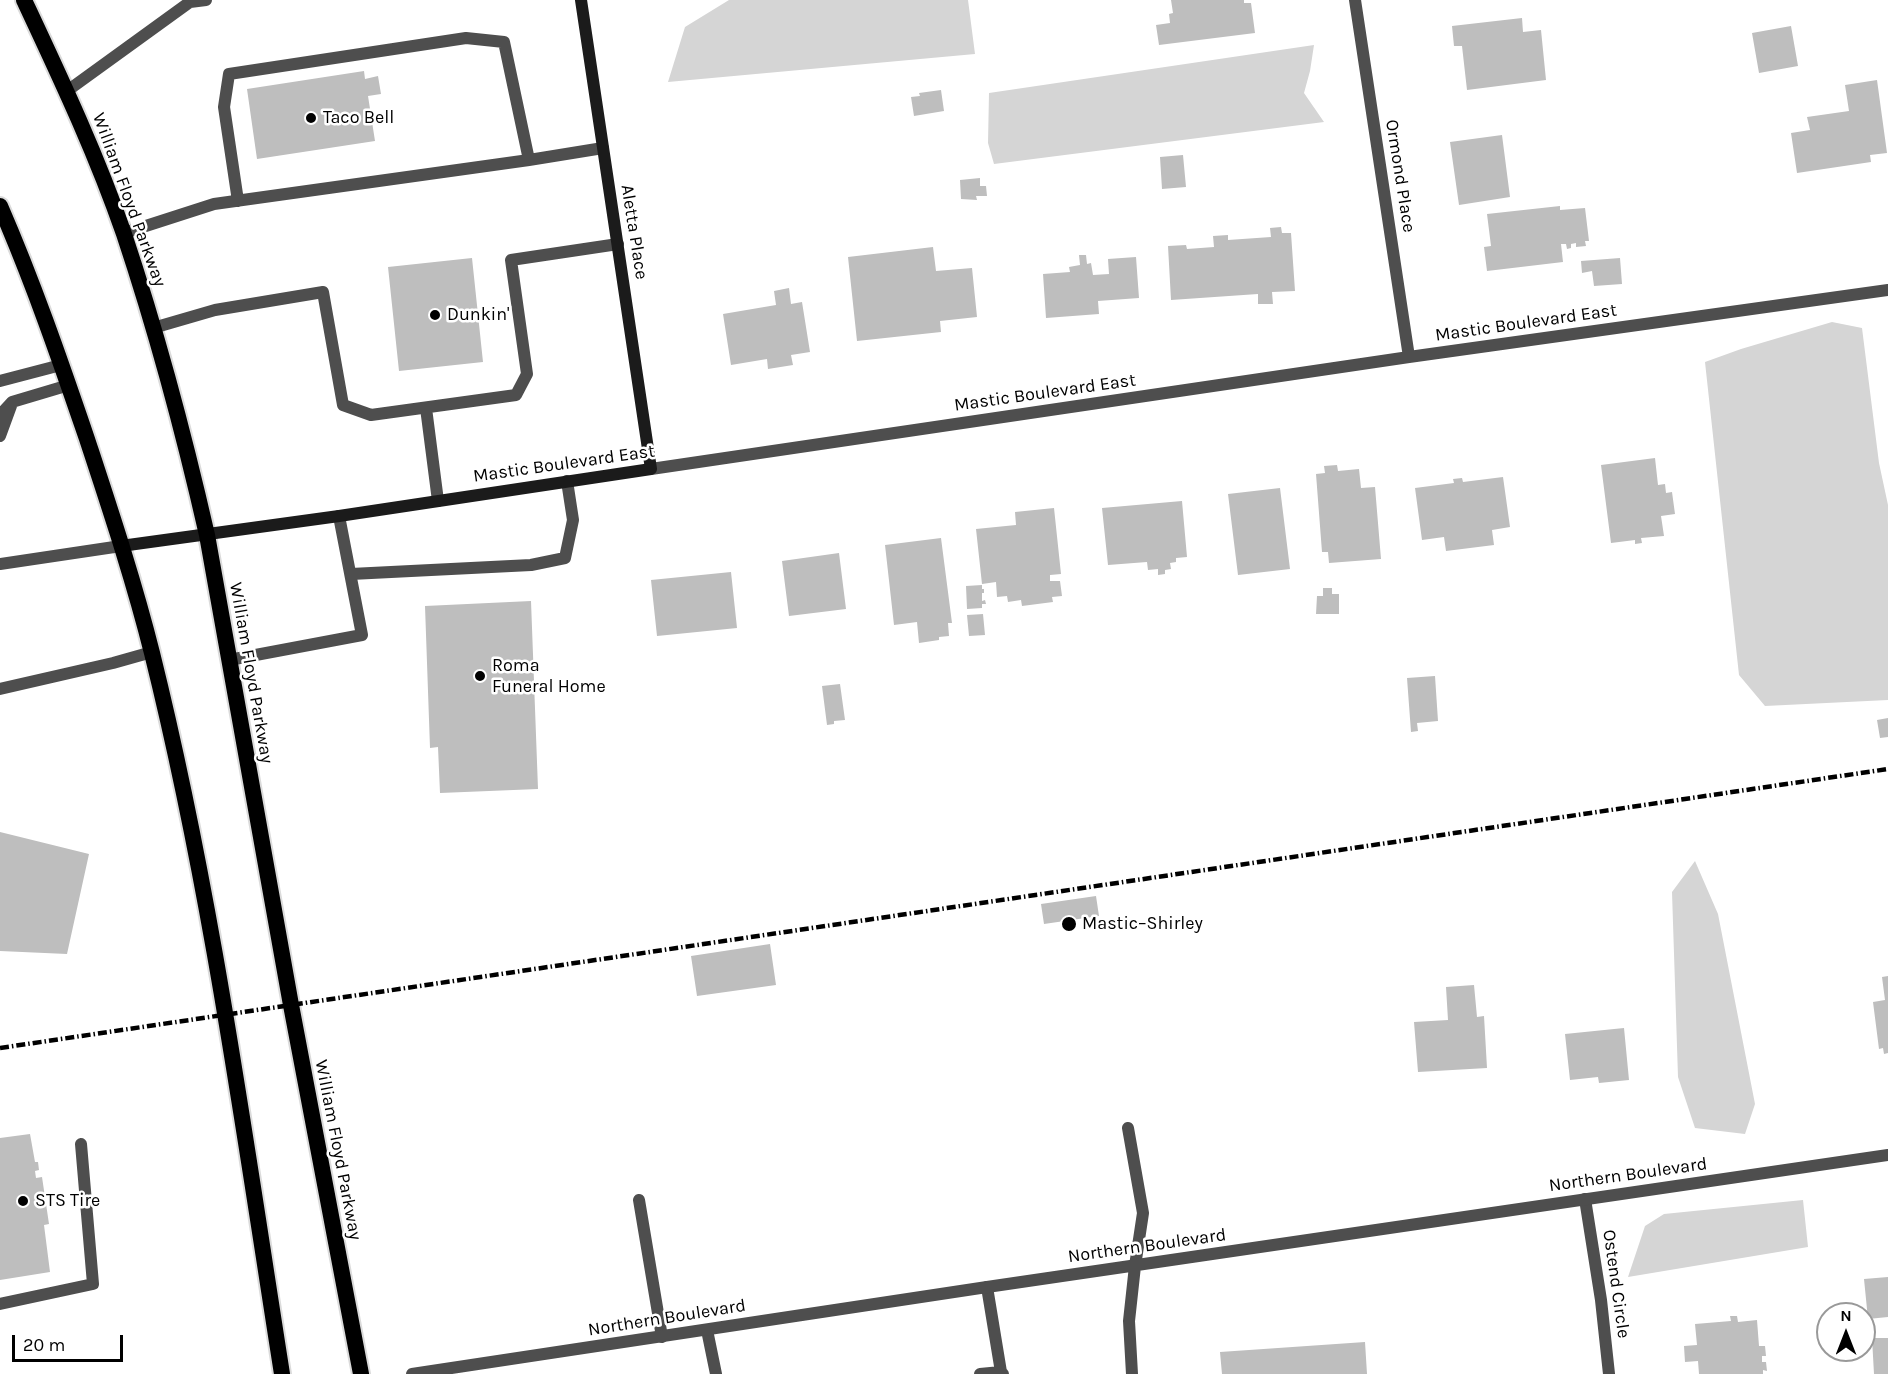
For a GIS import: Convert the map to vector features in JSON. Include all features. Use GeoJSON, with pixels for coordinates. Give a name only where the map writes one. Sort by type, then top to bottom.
{"type":"FeatureCollection","features":[{"type":"Feature","properties":{"kind":"highway","name":"William Floyd Parkway"},"geometry":{"type":"LineString","coordinates":[[24,0],[67,92],[123,233],[175,400],[207,535],[291,1005],[362,1374]]}},
{"type":"Feature","properties":{"kind":"highway"},"geometry":{"type":"LineString","coordinates":[[0,206],[27,269],[69,386],[121,546],[152,652],[191,832],[225,1015],[282,1374]]}},
{"type":"Feature","properties":{"kind":"main road","name":"Aletta Place"},"geometry":{"type":"LineString","coordinates":[[581,0],[651,469]]}},
{"type":"Feature","properties":{"kind":"main road","name":"Mastic Boulevard East"},"geometry":{"type":"LineString","coordinates":[[121,546],[651,469]]}},
{"type":"Feature","properties":{"kind":"street"},"geometry":{"type":"LineString","coordinates":[[67,92],[190,2],[206,0]]}},
{"type":"Feature","properties":{"kind":"street","name":"Ormond Place"},"geometry":{"type":"LineString","coordinates":[[1355,0],[1409,357]]}},
{"type":"Feature","properties":{"kind":"street"},"geometry":{"type":"LineString","coordinates":[[238,201],[224,107],[229,74],[466,38],[504,42],[529,160]]}},
{"type":"Feature","properties":{"kind":"street"},"geometry":{"type":"LineString","coordinates":[[123,233],[214,204],[603,148]]}},
{"type":"Feature","properties":{"kind":"street"},"geometry":{"type":"LineString","coordinates":[[153,328],[215,310],[323,292],[343,405],[371,415],[516,395],[527,374],[511,260],[618,244]]}},
{"type":"Feature","properties":{"kind":"street","name":"Mastic Boulevard East"},"geometry":{"type":"LineString","coordinates":[[651,469],[1409,357],[1888,290]]}},
{"type":"Feature","properties":{"kind":"street"},"geometry":{"type":"LineString","coordinates":[[0,381],[61,364]]}},
{"type":"Feature","properties":{"kind":"street"},"geometry":{"type":"LineString","coordinates":[[0,415],[12,402],[69,386]]}},
{"type":"Feature","properties":{"kind":"street"},"geometry":{"type":"LineString","coordinates":[[0,436],[12,402]]}},
{"type":"Feature","properties":{"kind":"street"},"geometry":{"type":"LineString","coordinates":[[426,408],[438,501]]}},
{"type":"Feature","properties":{"kind":"street"},"geometry":{"type":"LineString","coordinates":[[351,574],[531,565],[565,558],[573,520],[567,481]]}},
{"type":"Feature","properties":{"kind":"street"},"geometry":{"type":"LineString","coordinates":[[229,660],[362,635],[339,516]]}},
{"type":"Feature","properties":{"kind":"street"},"geometry":{"type":"LineString","coordinates":[[0,564],[121,546]]}},
{"type":"Feature","properties":{"kind":"street"},"geometry":{"type":"LineString","coordinates":[[0,689],[152,652]]}},
{"type":"Feature","properties":{"kind":"street"},"geometry":{"type":"LineString","coordinates":[[1128,1128],[1143,1213],[1129,1320],[1132,1374]]}},
{"type":"Feature","properties":{"kind":"street"},"geometry":{"type":"LineString","coordinates":[[0,1304],[93,1284],[81,1144]]}},
{"type":"Feature","properties":{"kind":"street","name":"Northern Boulevard"},"geometry":{"type":"LineString","coordinates":[[412,1374],[1888,1155]]}},
{"type":"Feature","properties":{"kind":"street","name":"Ostend Circle"},"geometry":{"type":"LineString","coordinates":[[1585,1199],[1601,1300],[1609,1374]]}},
{"type":"Feature","properties":{"kind":"street"},"geometry":{"type":"LineString","coordinates":[[639,1200],[662,1336]]}},
{"type":"Feature","properties":{"kind":"street"},"geometry":{"type":"LineString","coordinates":[[980,1374],[1002,1373],[987,1287]]}},
{"type":"Feature","properties":{"kind":"street"},"geometry":{"type":"LineString","coordinates":[[707,1330],[716,1374]]}},
{"type":"Feature","properties":{"kind":"shaded area"},"geometry":{"type":"Polygon","coordinates":[[[729,0],[968,0],[975,54],[668,82],[685,27],[729,0]]]}},
{"type":"Feature","properties":{"kind":"shaded area"},"geometry":{"type":"Polygon","coordinates":[[[1314,45],[1304,93],[1324,122],[994,164],[988,143],[989,93],[1314,45]]]}},
{"type":"Feature","properties":{"kind":"shaded area"},"geometry":{"type":"Polygon","coordinates":[[[1832,322],[1862,328],[1879,463],[1888,505],[1888,700],[1765,706],[1739,675],[1705,362],[1832,322]]]}},
{"type":"Feature","properties":{"kind":"shaded area"},"geometry":{"type":"Polygon","coordinates":[[[1695,861],[1718,914],[1755,1104],[1745,1134],[1695,1128],[1678,1077],[1672,892],[1695,861]]]}},
{"type":"Feature","properties":{"kind":"shaded area"},"geometry":{"type":"Polygon","coordinates":[[[1803,1200],[1808,1247],[1628,1277],[1645,1226],[1664,1214],[1803,1200]]]}},
{"type":"Feature","properties":{"kind":"building"},"geometry":{"type":"Polygon","coordinates":[[[1171,0],[1244,0],[1244,3],[1251,3],[1255,33],[1159,45],[1156,25],[1170,23],[1169,14],[1173,13],[1171,0]]]}},
{"type":"Feature","properties":{"kind":"building"},"geometry":{"type":"Polygon","coordinates":[[[1522,18],[1523,32],[1541,30],[1546,80],[1467,90],[1462,46],[1454,46],[1452,26],[1522,18]]]}},
{"type":"Feature","properties":{"kind":"building"},"geometry":{"type":"Polygon","coordinates":[[[1791,26],[1798,66],[1759,73],[1752,33],[1791,26]]]}},
{"type":"Feature","properties":{"kind":"building","name":"Taco Bell"},"geometry":{"type":"Polygon","coordinates":[[[364,71],[365,79],[378,76],[381,94],[368,96],[375,141],[257,159],[247,89],[364,71]]]}},
{"type":"Feature","properties":{"kind":"building"},"geometry":{"type":"Polygon","coordinates":[[[1877,80],[1887,153],[1870,155],[1871,162],[1797,173],[1791,133],[1810,130],[1807,117],[1849,111],[1845,85],[1877,80]]]}},
{"type":"Feature","properties":{"kind":"building"},"geometry":{"type":"Polygon","coordinates":[[[941,90],[944,111],[914,116],[911,97],[920,96],[919,93],[941,90]]]}},
{"type":"Feature","properties":{"kind":"building"},"geometry":{"type":"Polygon","coordinates":[[[1502,135],[1510,197],[1459,205],[1450,142],[1502,135]]]}},
{"type":"Feature","properties":{"kind":"building"},"geometry":{"type":"Polygon","coordinates":[[[1183,155],[1186,187],[1162,189],[1160,157],[1183,155]]]}},
{"type":"Feature","properties":{"kind":"building"},"geometry":{"type":"Polygon","coordinates":[[[980,178],[980,186],[986,186],[987,196],[976,196],[977,200],[961,199],[960,180],[980,178]]]}},
{"type":"Feature","properties":{"kind":"building"},"geometry":{"type":"Polygon","coordinates":[[[1560,206],[1560,210],[1585,208],[1589,241],[1585,241],[1586,246],[1576,247],[1576,243],[1571,244],[1571,248],[1567,249],[1566,244],[1561,244],[1563,262],[1487,271],[1484,247],[1491,246],[1487,214],[1560,206]]]}},
{"type":"Feature","properties":{"kind":"building"},"geometry":{"type":"Polygon","coordinates":[[[1281,227],[1282,233],[1291,233],[1295,291],[1272,292],[1273,304],[1258,304],[1258,294],[1171,300],[1168,246],[1186,245],[1187,249],[1214,247],[1213,236],[1228,235],[1228,240],[1271,237],[1270,228],[1281,227]]]}},
{"type":"Feature","properties":{"kind":"building"},"geometry":{"type":"Polygon","coordinates":[[[933,247],[936,271],[972,268],[977,317],[940,321],[941,332],[857,341],[848,257],[933,247]]]}},
{"type":"Feature","properties":{"kind":"building"},"geometry":{"type":"Polygon","coordinates":[[[1079,255],[1086,255],[1087,264],[1091,263],[1093,275],[1109,274],[1108,259],[1136,257],[1139,298],[1098,301],[1099,314],[1046,318],[1043,274],[1070,272],[1069,267],[1080,265],[1079,255]]]}},
{"type":"Feature","properties":{"kind":"building","name":"Dunkin'"},"geometry":{"type":"Polygon","coordinates":[[[472,258],[483,362],[399,371],[388,267],[472,258]]]}},
{"type":"Feature","properties":{"kind":"building"},"geometry":{"type":"Polygon","coordinates":[[[1620,258],[1622,284],[1594,286],[1592,271],[1582,273],[1581,261],[1620,258]]]}},
{"type":"Feature","properties":{"kind":"building"},"geometry":{"type":"Polygon","coordinates":[[[789,288],[791,304],[802,302],[810,352],[791,355],[793,365],[768,369],[767,359],[731,365],[723,314],[776,305],[774,291],[789,288]]]}},
{"type":"Feature","properties":{"kind":"building"},"geometry":{"type":"Polygon","coordinates":[[[1655,458],[1658,485],[1665,484],[1666,493],[1672,492],[1675,514],[1661,516],[1664,536],[1641,538],[1642,543],[1635,544],[1635,540],[1611,543],[1601,465],[1655,458]]]}},
{"type":"Feature","properties":{"kind":"building"},"geometry":{"type":"Polygon","coordinates":[[[1337,465],[1338,471],[1359,469],[1361,488],[1375,487],[1381,559],[1329,563],[1328,552],[1322,552],[1316,474],[1325,473],[1324,466],[1337,465]]]}},
{"type":"Feature","properties":{"kind":"building"},"geometry":{"type":"Polygon","coordinates":[[[1503,477],[1510,527],[1492,530],[1494,545],[1446,551],[1444,537],[1422,540],[1415,488],[1454,483],[1453,479],[1462,478],[1463,482],[1503,477]]]}},
{"type":"Feature","properties":{"kind":"building"},"geometry":{"type":"Polygon","coordinates":[[[1280,488],[1290,569],[1238,575],[1228,494],[1280,488]]]}},
{"type":"Feature","properties":{"kind":"building"},"geometry":{"type":"Polygon","coordinates":[[[1182,501],[1187,557],[1176,558],[1176,562],[1170,563],[1171,569],[1165,570],[1165,574],[1158,575],[1158,569],[1148,570],[1147,562],[1108,565],[1102,508],[1182,501]]]}},
{"type":"Feature","properties":{"kind":"building"},"geometry":{"type":"Polygon","coordinates":[[[1054,508],[1061,574],[1050,575],[1050,581],[1060,581],[1062,596],[1052,597],[1053,602],[1022,606],[1021,600],[1008,602],[1007,596],[997,597],[996,582],[982,584],[976,529],[1016,525],[1015,512],[1054,508]]]}},
{"type":"Feature","properties":{"kind":"building"},"geometry":{"type":"Polygon","coordinates":[[[941,538],[952,623],[948,623],[949,636],[919,643],[917,622],[894,625],[885,545],[941,538]]]}},
{"type":"Feature","properties":{"kind":"building"},"geometry":{"type":"Polygon","coordinates":[[[839,553],[846,609],[789,616],[782,561],[839,553]]]}},
{"type":"Feature","properties":{"kind":"building"},"geometry":{"type":"Polygon","coordinates":[[[731,572],[737,628],[657,636],[651,580],[731,572]]]}},
{"type":"Feature","properties":{"kind":"building"},"geometry":{"type":"Polygon","coordinates":[[[982,585],[984,593],[982,593],[982,601],[985,600],[986,604],[982,604],[982,608],[967,609],[966,586],[982,585]]]}},
{"type":"Feature","properties":{"kind":"building"},"geometry":{"type":"Polygon","coordinates":[[[1323,588],[1332,588],[1332,594],[1339,594],[1339,614],[1316,614],[1317,596],[1323,596],[1323,588]]]}},
{"type":"Feature","properties":{"kind":"building","name":"Roma Funeral Home"},"geometry":{"type":"Polygon","coordinates":[[[531,601],[538,789],[440,793],[438,747],[430,748],[425,606],[531,601]]]}},
{"type":"Feature","properties":{"kind":"building"},"geometry":{"type":"Polygon","coordinates":[[[983,614],[985,635],[969,636],[967,615],[983,614]]]}},
{"type":"Feature","properties":{"kind":"building"},"geometry":{"type":"Polygon","coordinates":[[[1435,676],[1438,721],[1417,723],[1418,731],[1411,732],[1407,678],[1435,676]]]}},
{"type":"Feature","properties":{"kind":"building"},"geometry":{"type":"Polygon","coordinates":[[[840,684],[845,720],[834,721],[834,724],[827,725],[822,686],[840,684]]]}},
{"type":"Feature","properties":{"kind":"building"},"geometry":{"type":"Polygon","coordinates":[[[1888,718],[1888,737],[1880,738],[1877,720],[1888,718]]]}},
{"type":"Feature","properties":{"kind":"building"},"geometry":{"type":"Polygon","coordinates":[[[0,832],[89,854],[67,954],[0,951],[0,832]]]}},
{"type":"Feature","properties":{"kind":"building"},"geometry":{"type":"Polygon","coordinates":[[[1096,896],[1099,916],[1044,924],[1041,904],[1096,896]]]}},
{"type":"Feature","properties":{"kind":"building"},"geometry":{"type":"Polygon","coordinates":[[[770,944],[776,985],[697,996],[691,956],[770,944]]]}},
{"type":"Feature","properties":{"kind":"building"},"geometry":{"type":"Polygon","coordinates":[[[1888,976],[1888,1053],[1884,1054],[1883,1048],[1879,1049],[1873,1002],[1885,1000],[1882,977],[1888,976]]]}},
{"type":"Feature","properties":{"kind":"building"},"geometry":{"type":"Polygon","coordinates":[[[1474,985],[1477,1017],[1484,1016],[1487,1068],[1418,1072],[1414,1022],[1448,1020],[1446,987],[1474,985]]]}},
{"type":"Feature","properties":{"kind":"building"},"geometry":{"type":"Polygon","coordinates":[[[1624,1028],[1629,1080],[1599,1083],[1598,1077],[1570,1080],[1565,1034],[1624,1028]]]}},
{"type":"Feature","properties":{"kind":"building","name":"STS Tire"},"geometry":{"type":"Polygon","coordinates":[[[30,1134],[35,1162],[38,1162],[39,1170],[35,1171],[36,1178],[42,1177],[49,1224],[44,1225],[50,1272],[0,1280],[0,1138],[30,1134]]]}},
{"type":"Feature","properties":{"kind":"building"},"geometry":{"type":"Polygon","coordinates":[[[1888,1277],[1888,1317],[1876,1318],[1876,1302],[1866,1302],[1864,1279],[1888,1277]]]}},
{"type":"Feature","properties":{"kind":"building"},"geometry":{"type":"Polygon","coordinates":[[[1730,1316],[1737,1316],[1738,1322],[1757,1320],[1759,1346],[1765,1346],[1766,1356],[1762,1356],[1762,1362],[1766,1362],[1767,1371],[1763,1370],[1763,1374],[1699,1374],[1698,1361],[1685,1362],[1684,1346],[1697,1345],[1695,1324],[1731,1321],[1730,1316]]]}},
{"type":"Feature","properties":{"kind":"building"},"geometry":{"type":"Polygon","coordinates":[[[1876,1338],[1888,1338],[1888,1374],[1874,1374],[1876,1338]]]}},
{"type":"Feature","properties":{"kind":"building"},"geometry":{"type":"Polygon","coordinates":[[[1365,1342],[1367,1374],[1222,1374],[1220,1352],[1365,1342]]]}},
{"type":"Feature","properties":{"kind":"railway"},"geometry":{"type":"LineString","coordinates":[[0,1048],[1888,769]]}},
{"type":"Feature","properties":{"kind":"place","name":"Taco Bell"},"geometry":{"type":"Point","coordinates":[311,118]}},
{"type":"Feature","properties":{"kind":"place","name":"Dunkin'"},"geometry":{"type":"Point","coordinates":[435,315]}},
{"type":"Feature","properties":{"kind":"place","name":"Roma Funeral Home"},"geometry":{"type":"Point","coordinates":[480,676]}},
{"type":"Feature","properties":{"kind":"place","name":"Mastic–Shirley"},"geometry":{"type":"Point","coordinates":[1069,924]}},
{"type":"Feature","properties":{"kind":"place","name":"STS Tire"},"geometry":{"type":"Point","coordinates":[23,1201]}}]}
